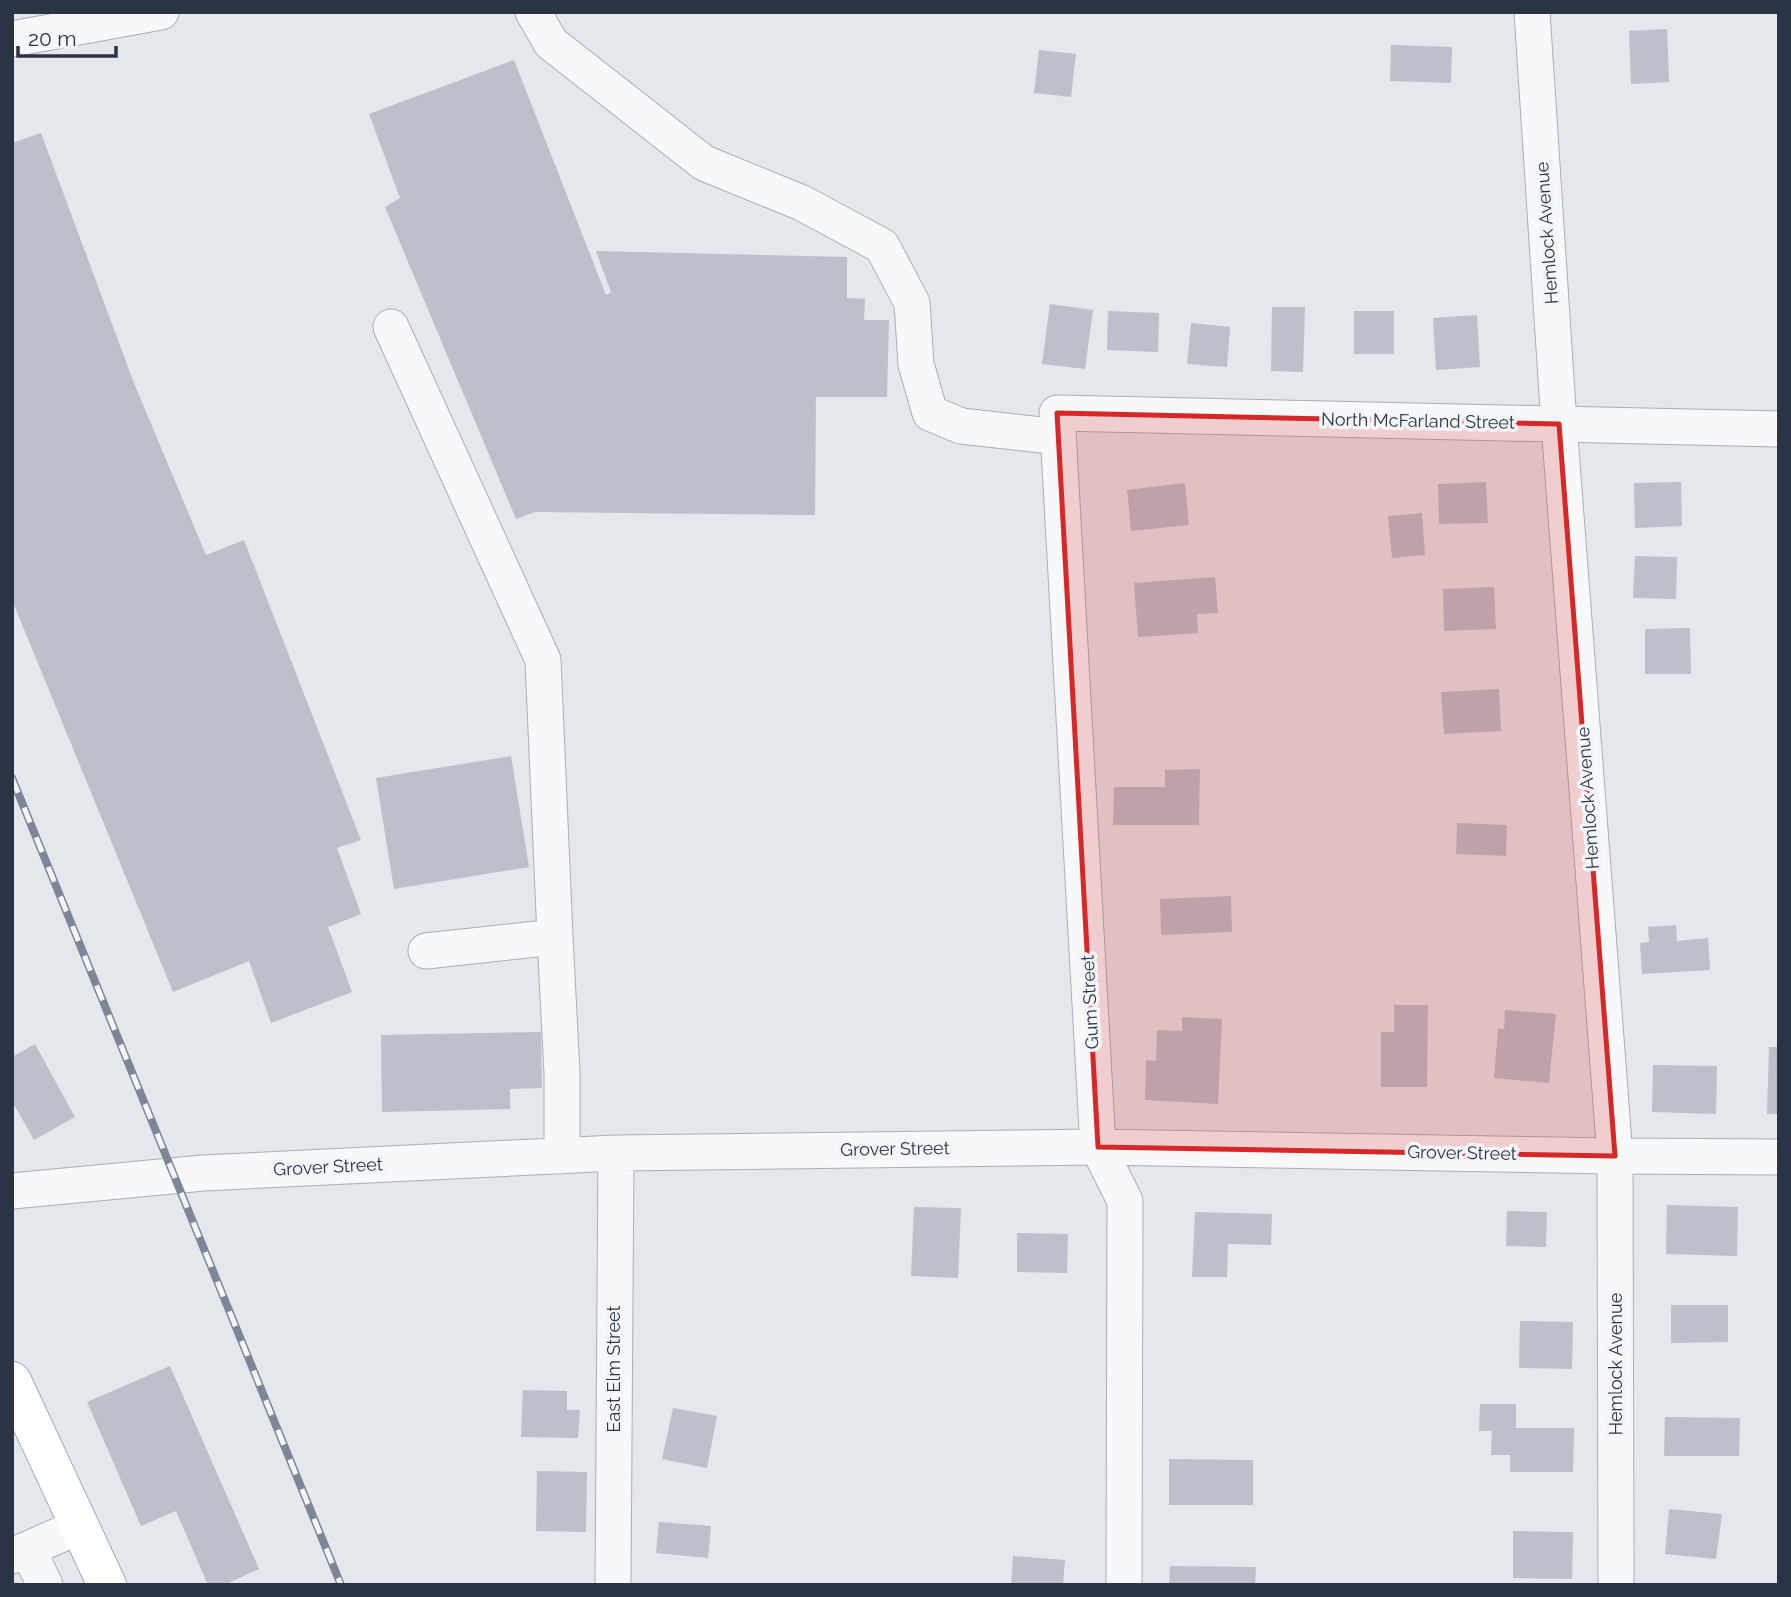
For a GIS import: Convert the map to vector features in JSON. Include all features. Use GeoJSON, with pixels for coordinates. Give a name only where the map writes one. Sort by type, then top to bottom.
{"type":"FeatureCollection","features":[{"type":"Feature","properties":{"kind":"main road"},"geometry":{"type":"LineString","coordinates":[[12,1381],[107,1585]]}},
{"type":"Feature","properties":{"kind":"street"},"geometry":{"type":"LineString","coordinates":[[12,39],[161,12]]}},
{"type":"Feature","properties":{"kind":"street","name":"North McFarland Street"},"geometry":{"type":"LineString","coordinates":[[533,12],[551,43],[704,163],[802,203],[881,246],[912,303],[916,364],[930,413],[961,426],[1559,424],[1779,429]]}},
{"type":"Feature","properties":{"kind":"street","name":"Hemlock Avenue"},"geometry":{"type":"LineString","coordinates":[[1532,12],[1559,424],[1615,1156],[1616,1585]]}},
{"type":"Feature","properties":{"kind":"street"},"geometry":{"type":"LineString","coordinates":[[391,327],[543,660],[562,1073],[562,1156]]}},
{"type":"Feature","properties":{"kind":"street","name":"Gum Street"},"geometry":{"type":"LineString","coordinates":[[1057,425],[1098,1147],[1125,1201],[1124,1585]]}},
{"type":"Feature","properties":{"kind":"street"},"geometry":{"type":"LineString","coordinates":[[426,951],[555,937]]}},
{"type":"Feature","properties":{"kind":"street","name":"Grover Street"},"geometry":{"type":"LineString","coordinates":[[12,1191],[203,1174],[616,1153],[1098,1147],[1779,1157]]}},
{"type":"Feature","properties":{"kind":"street","name":"East Elm Street"},"geometry":{"type":"LineString","coordinates":[[613,1585],[616,1153]]}},
{"type":"Feature","properties":{"kind":"street"},"geometry":{"type":"LineString","coordinates":[[45,1585],[20,1553],[80,1526]]}},
{"type":"Feature","properties":{"kind":"highlighted area"},"geometry":{"type":"Polygon","coordinates":[[[1057,413],[1559,424],[1615,1156],[1098,1147],[1057,413]]]}},
{"type":"Feature","properties":{"kind":"building"},"geometry":{"type":"Polygon","coordinates":[[[1667,29],[1669,82],[1631,84],[1629,31],[1667,29]]]}},
{"type":"Feature","properties":{"kind":"building"},"geometry":{"type":"Polygon","coordinates":[[[1391,45],[1452,47],[1451,83],[1390,81],[1391,45]]]}},
{"type":"Feature","properties":{"kind":"building"},"geometry":{"type":"Polygon","coordinates":[[[1039,50],[1076,54],[1071,97],[1034,93],[1039,50]]]}},
{"type":"Feature","properties":{"kind":"building"},"geometry":{"type":"Polygon","coordinates":[[[514,60],[606,295],[611,292],[596,251],[847,257],[847,298],[865,299],[864,320],[889,320],[887,397],[816,397],[815,515],[535,512],[516,519],[385,207],[400,198],[369,114],[514,60]]]}},
{"type":"Feature","properties":{"kind":"building"},"geometry":{"type":"Polygon","coordinates":[[[41,133],[134,383],[206,555],[244,540],[361,840],[337,848],[361,914],[328,927],[352,992],[271,1023],[249,961],[173,992],[12,600],[12,143],[41,133]]]}},
{"type":"Feature","properties":{"kind":"building"},"geometry":{"type":"Polygon","coordinates":[[[1050,304],[1093,310],[1085,369],[1042,364],[1050,304]]]}},
{"type":"Feature","properties":{"kind":"building"},"geometry":{"type":"Polygon","coordinates":[[[1272,307],[1305,307],[1303,372],[1271,371],[1272,307]]]}},
{"type":"Feature","properties":{"kind":"building"},"geometry":{"type":"Polygon","coordinates":[[[1108,311],[1159,313],[1158,352],[1107,350],[1108,311]]]}},
{"type":"Feature","properties":{"kind":"building"},"geometry":{"type":"Polygon","coordinates":[[[1354,311],[1394,311],[1394,354],[1354,354],[1354,311]]]}},
{"type":"Feature","properties":{"kind":"building"},"geometry":{"type":"Polygon","coordinates":[[[1477,315],[1480,367],[1436,370],[1433,318],[1477,315]]]}},
{"type":"Feature","properties":{"kind":"building"},"geometry":{"type":"Polygon","coordinates":[[[1191,323],[1230,327],[1227,367],[1187,364],[1191,323]]]}},
{"type":"Feature","properties":{"kind":"building"},"geometry":{"type":"Polygon","coordinates":[[[1486,482],[1488,523],[1439,524],[1438,484],[1486,482]]]}},
{"type":"Feature","properties":{"kind":"building"},"geometry":{"type":"Polygon","coordinates":[[[1681,482],[1682,526],[1635,528],[1634,483],[1681,482]]]}},
{"type":"Feature","properties":{"kind":"building"},"geometry":{"type":"Polygon","coordinates":[[[1185,483],[1189,525],[1131,531],[1127,490],[1185,483]]]}},
{"type":"Feature","properties":{"kind":"building"},"geometry":{"type":"Polygon","coordinates":[[[1422,513],[1425,555],[1392,558],[1388,516],[1422,513]]]}},
{"type":"Feature","properties":{"kind":"building"},"geometry":{"type":"Polygon","coordinates":[[[1635,556],[1677,557],[1676,599],[1633,598],[1635,556]]]}},
{"type":"Feature","properties":{"kind":"building"},"geometry":{"type":"Polygon","coordinates":[[[1215,577],[1218,613],[1197,614],[1198,633],[1138,637],[1134,583],[1215,577]]]}},
{"type":"Feature","properties":{"kind":"building"},"geometry":{"type":"Polygon","coordinates":[[[1494,587],[1496,629],[1444,631],[1443,589],[1494,587]]]}},
{"type":"Feature","properties":{"kind":"building"},"geometry":{"type":"Polygon","coordinates":[[[1690,628],[1691,674],[1645,674],[1645,629],[1690,628]]]}},
{"type":"Feature","properties":{"kind":"building"},"geometry":{"type":"Polygon","coordinates":[[[1499,689],[1501,731],[1444,734],[1441,692],[1499,689]]]}},
{"type":"Feature","properties":{"kind":"building"},"geometry":{"type":"Polygon","coordinates":[[[511,756],[529,867],[394,889],[376,778],[511,756]]]}},
{"type":"Feature","properties":{"kind":"building"},"geometry":{"type":"Polygon","coordinates":[[[1200,769],[1199,825],[1113,825],[1114,787],[1165,787],[1165,770],[1200,769]]]}},
{"type":"Feature","properties":{"kind":"building"},"geometry":{"type":"Polygon","coordinates":[[[1457,823],[1507,825],[1506,856],[1456,854],[1457,823]]]}},
{"type":"Feature","properties":{"kind":"building"},"geometry":{"type":"Polygon","coordinates":[[[1231,896],[1232,932],[1161,935],[1160,899],[1231,896]]]}},
{"type":"Feature","properties":{"kind":"building"},"geometry":{"type":"Polygon","coordinates":[[[1676,925],[1677,941],[1708,938],[1710,970],[1642,974],[1640,943],[1649,942],[1648,927],[1676,925]]]}},
{"type":"Feature","properties":{"kind":"building"},"geometry":{"type":"Polygon","coordinates":[[[1394,1005],[1428,1005],[1427,1087],[1381,1087],[1381,1032],[1394,1032],[1394,1005]]]}},
{"type":"Feature","properties":{"kind":"building"},"geometry":{"type":"Polygon","coordinates":[[[1505,1010],[1556,1014],[1549,1083],[1494,1078],[1498,1029],[1504,1029],[1505,1010]]]}},
{"type":"Feature","properties":{"kind":"building"},"geometry":{"type":"Polygon","coordinates":[[[1182,1017],[1222,1019],[1218,1104],[1145,1100],[1146,1060],[1156,1061],[1157,1030],[1182,1031],[1182,1017]]]}},
{"type":"Feature","properties":{"kind":"building"},"geometry":{"type":"Polygon","coordinates":[[[541,1032],[542,1088],[510,1089],[510,1109],[382,1112],[381,1035],[541,1032]]]}},
{"type":"Feature","properties":{"kind":"building"},"geometry":{"type":"Polygon","coordinates":[[[35,1044],[75,1117],[34,1140],[12,1101],[12,1057],[35,1044]]]}},
{"type":"Feature","properties":{"kind":"building"},"geometry":{"type":"Polygon","coordinates":[[[1769,1047],[1779,1047],[1779,1114],[1767,1114],[1769,1047]]]}},
{"type":"Feature","properties":{"kind":"building"},"geometry":{"type":"Polygon","coordinates":[[[1653,1065],[1717,1066],[1716,1114],[1652,1112],[1653,1065]]]}},
{"type":"Feature","properties":{"kind":"building"},"geometry":{"type":"Polygon","coordinates":[[[1667,1205],[1738,1207],[1737,1256],[1666,1254],[1667,1205]]]}},
{"type":"Feature","properties":{"kind":"building"},"geometry":{"type":"Polygon","coordinates":[[[914,1207],[961,1208],[958,1278],[911,1276],[914,1207]]]}},
{"type":"Feature","properties":{"kind":"building"},"geometry":{"type":"Polygon","coordinates":[[[1507,1211],[1547,1212],[1546,1247],[1506,1246],[1507,1211]]]}},
{"type":"Feature","properties":{"kind":"building"},"geometry":{"type":"Polygon","coordinates":[[[1195,1212],[1272,1214],[1271,1245],[1228,1244],[1227,1277],[1192,1277],[1195,1212]]]}},
{"type":"Feature","properties":{"kind":"building"},"geometry":{"type":"Polygon","coordinates":[[[1017,1233],[1068,1234],[1067,1273],[1017,1272],[1017,1233]]]}},
{"type":"Feature","properties":{"kind":"building"},"geometry":{"type":"Polygon","coordinates":[[[1671,1305],[1728,1305],[1728,1342],[1671,1343],[1671,1305]]]}},
{"type":"Feature","properties":{"kind":"building"},"geometry":{"type":"Polygon","coordinates":[[[1520,1321],[1573,1322],[1572,1369],[1519,1368],[1520,1321]]]}},
{"type":"Feature","properties":{"kind":"building"},"geometry":{"type":"Polygon","coordinates":[[[170,1366],[259,1569],[224,1585],[208,1585],[176,1511],[141,1526],[87,1402],[170,1366]]]}},
{"type":"Feature","properties":{"kind":"building"},"geometry":{"type":"Polygon","coordinates":[[[523,1390],[567,1391],[567,1410],[580,1410],[578,1438],[521,1437],[523,1390]]]}},
{"type":"Feature","properties":{"kind":"building"},"geometry":{"type":"Polygon","coordinates":[[[1480,1404],[1516,1404],[1516,1428],[1574,1428],[1573,1472],[1510,1472],[1510,1455],[1491,1455],[1492,1431],[1479,1431],[1480,1404]]]}},
{"type":"Feature","properties":{"kind":"building"},"geometry":{"type":"Polygon","coordinates":[[[673,1408],[717,1416],[707,1468],[662,1459],[673,1408]]]}},
{"type":"Feature","properties":{"kind":"building"},"geometry":{"type":"Polygon","coordinates":[[[1665,1417],[1740,1418],[1739,1456],[1664,1456],[1665,1417]]]}},
{"type":"Feature","properties":{"kind":"building"},"geometry":{"type":"Polygon","coordinates":[[[1169,1459],[1253,1460],[1253,1505],[1169,1505],[1169,1459]]]}},
{"type":"Feature","properties":{"kind":"building"},"geometry":{"type":"Polygon","coordinates":[[[537,1471],[587,1472],[586,1532],[536,1531],[537,1471]]]}},
{"type":"Feature","properties":{"kind":"building"},"geometry":{"type":"Polygon","coordinates":[[[1669,1509],[1722,1514],[1716,1559],[1665,1554],[1669,1509]]]}},
{"type":"Feature","properties":{"kind":"building"},"geometry":{"type":"Polygon","coordinates":[[[659,1522],[711,1526],[708,1558],[656,1553],[659,1522]]]}},
{"type":"Feature","properties":{"kind":"building"},"geometry":{"type":"Polygon","coordinates":[[[1513,1531],[1573,1532],[1572,1579],[1513,1578],[1513,1531]]]}},
{"type":"Feature","properties":{"kind":"building"},"geometry":{"type":"Polygon","coordinates":[[[1013,1556],[1065,1560],[1063,1585],[1011,1585],[1013,1556]]]}},
{"type":"Feature","properties":{"kind":"building"},"geometry":{"type":"Polygon","coordinates":[[[1170,1566],[1256,1567],[1255,1585],[1169,1585],[1170,1566]]]}},
{"type":"Feature","properties":{"kind":"railway"},"geometry":{"type":"LineString","coordinates":[[12,778],[341,1585]]}}]}
